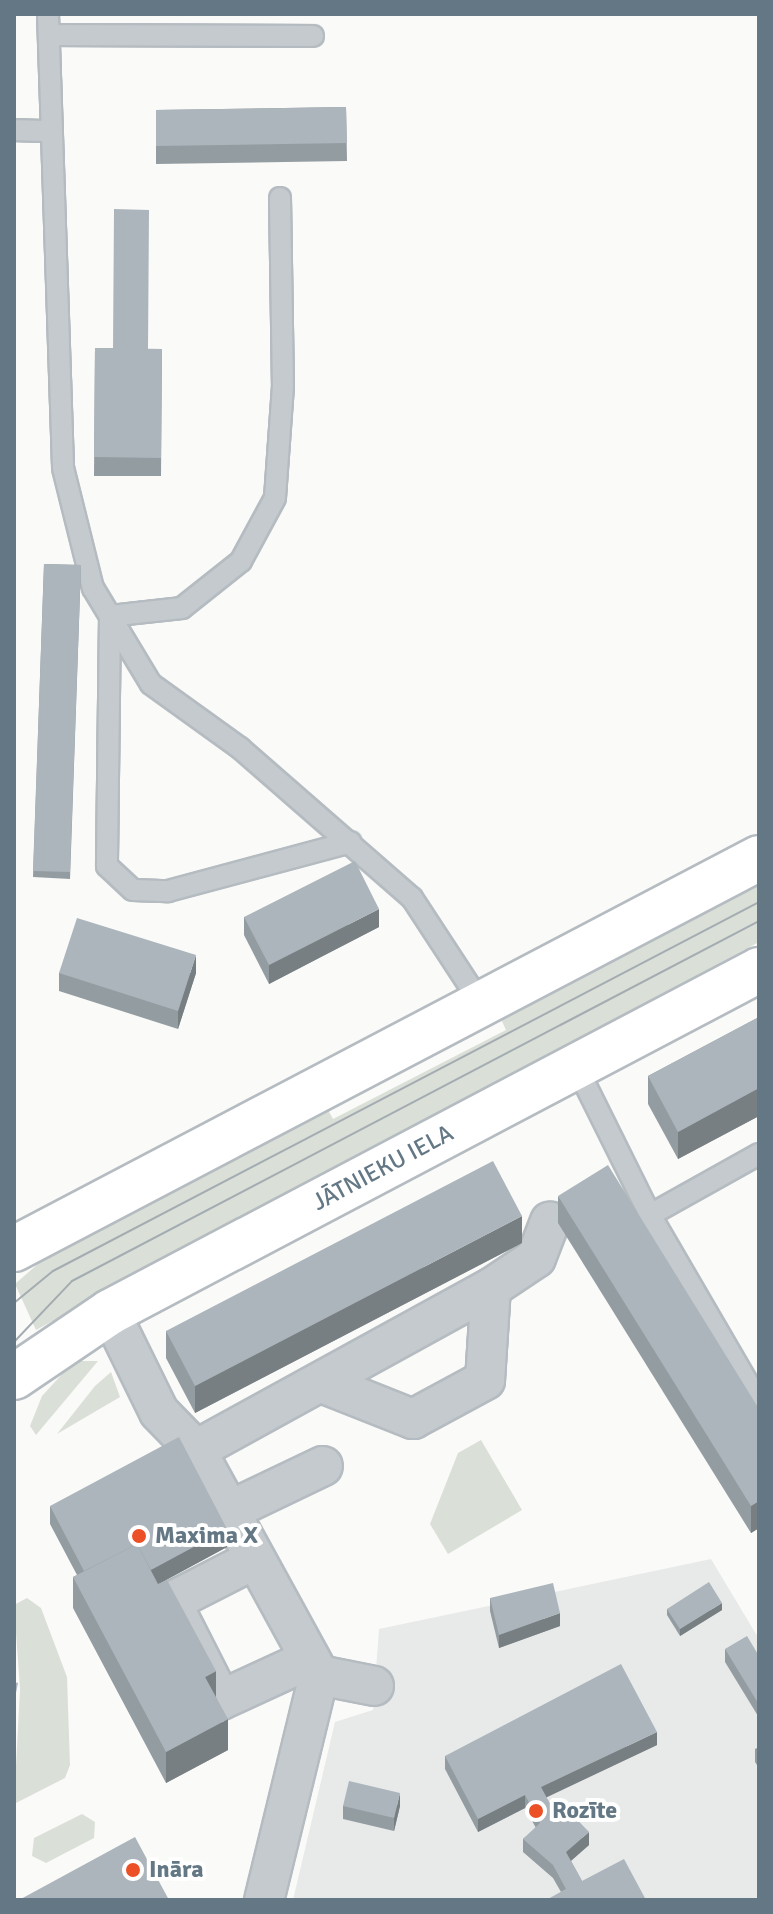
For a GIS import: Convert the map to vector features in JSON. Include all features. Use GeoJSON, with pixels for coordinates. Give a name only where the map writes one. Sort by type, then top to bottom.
{"type":"FeatureCollection","features":[{"type":"Feature","properties":{"kind":"street"},"geometry":{"type":"LineString","coordinates":[[14,1249],[759,858]]}},
{"type":"Feature","properties":{"kind":"street","name":"JĀTNIEKU IELA"},"geometry":{"type":"LineString","coordinates":[[14,1377],[110,1312],[759,970]]}},
{"type":"Feature","properties":{"kind":"street"},"geometry":{"type":"LineString","coordinates":[[196,1450],[491,1288],[536,1258],[563,1214]]}},
{"type":"Feature","properties":{"kind":"street"},"geometry":{"type":"LineString","coordinates":[[322,1383],[413,1419],[485,1380],[491,1288]]}},
{"type":"Feature","properties":{"kind":"street"},"geometry":{"type":"LineString","coordinates":[[110,1312],[159,1412],[196,1450],[314,1667],[256,1894]]}},
{"type":"Feature","properties":{"kind":"street"},"geometry":{"type":"LineString","coordinates":[[229,1511],[323,1466]]}},
{"type":"Feature","properties":{"kind":"street"},"geometry":{"type":"LineString","coordinates":[[255,1559],[171,1602],[221,1700],[314,1667],[374,1686]]}},
{"type":"Feature","properties":{"kind":"lane"},"geometry":{"type":"LineString","coordinates":[[313,36],[49,24],[49,131],[63,468],[76,537],[110,616],[151,684],[351,842],[412,898],[480,1002]]}},
{"type":"Feature","properties":{"kind":"lane"},"geometry":{"type":"LineString","coordinates":[[14,130],[49,131]]}},
{"type":"Feature","properties":{"kind":"lane"},"geometry":{"type":"LineString","coordinates":[[110,616],[182,608],[241,561],[275,498],[283,386],[280,198]]}},
{"type":"Feature","properties":{"kind":"lane"},"geometry":{"type":"LineString","coordinates":[[110,616],[107,866],[133,890],[168,891],[351,842]]}},
{"type":"Feature","properties":{"kind":"lane"},"geometry":{"type":"LineString","coordinates":[[576,1066],[650,1215],[759,1402]]}},
{"type":"Feature","properties":{"kind":"lane"},"geometry":{"type":"LineString","coordinates":[[650,1215],[759,1154]]}},
{"type":"Feature","properties":{"kind":"lane"},"geometry":{"type":"LineString","coordinates":[[603,1190],[629,1174]]}},
{"type":"Feature","properties":{"kind":"shaded area"},"geometry":{"type":"Polygon","coordinates":[[[759,881],[759,942],[36,1330],[15,1284],[47,1256],[327,1108],[333,1119],[506,1030],[500,1017],[759,881]]]}},
{"type":"Feature","properties":{"kind":"shaded area"},"geometry":{"type":"Polygon","coordinates":[[[74,1361],[98,1361],[36,1435],[30,1426],[42,1396],[74,1361]]]}},
{"type":"Feature","properties":{"kind":"shaded area"},"geometry":{"type":"Polygon","coordinates":[[[111,1372],[120,1397],[57,1434],[95,1386],[111,1372]]]}},
{"type":"Feature","properties":{"kind":"shaded area"},"geometry":{"type":"Polygon","coordinates":[[[481,1440],[522,1510],[448,1554],[430,1524],[458,1453],[481,1440]]]}},
{"type":"Feature","properties":{"kind":"shaded area","name":"Rozīte"},"geometry":{"type":"Polygon","coordinates":[[[711,1559],[759,1639],[759,1900],[293,1900],[335,1722],[373,1710],[379,1629],[711,1559]]]}},
{"type":"Feature","properties":{"kind":"shaded area"},"geometry":{"type":"Polygon","coordinates":[[[27,1598],[41,1608],[67,1677],[70,1765],[65,1778],[14,1804],[20,1689],[14,1605],[27,1598]]]}},
{"type":"Feature","properties":{"kind":"shaded area"},"geometry":{"type":"Polygon","coordinates":[[[82,1814],[95,1822],[94,1838],[46,1863],[32,1856],[34,1838],[82,1814]]]}},
{"type":"Feature","properties":{"kind":"building"},"geometry":{"type":"Polygon","coordinates":[[[346,107],[347,143],[156,146],[156,110],[346,107]]]}},
{"type":"Feature","properties":{"kind":"building"},"geometry":{"type":"Polygon","coordinates":[[[114,209],[149,210],[148,349],[162,349],[161,458],[94,457],[95,348],[113,348],[114,209]]]}},
{"type":"Feature","properties":{"kind":"building"},"geometry":{"type":"Polygon","coordinates":[[[44,564],[81,565],[70,872],[33,871],[44,564]]]}},
{"type":"Feature","properties":{"kind":"building"},"geometry":{"type":"Polygon","coordinates":[[[355,861],[379,909],[269,965],[244,917],[355,861]]]}},
{"type":"Feature","properties":{"kind":"building"},"geometry":{"type":"Polygon","coordinates":[[[77,918],[196,955],[178,1011],[59,973],[77,918]]]}},
{"type":"Feature","properties":{"kind":"building"},"geometry":{"type":"Polygon","coordinates":[[[759,1017],[759,1088],[678,1132],[648,1076],[759,1017]]]}},
{"type":"Feature","properties":{"kind":"building"},"geometry":{"type":"Polygon","coordinates":[[[493,1161],[522,1216],[195,1386],[166,1331],[493,1161]]]}},
{"type":"Feature","properties":{"kind":"building"},"geometry":{"type":"Polygon","coordinates":[[[608,1165],[759,1409],[759,1501],[751,1506],[558,1196],[608,1165]]]}},
{"type":"Feature","properties":{"kind":"building","name":"Maxima X"},"geometry":{"type":"Polygon","coordinates":[[[179,1437],[227,1529],[151,1570],[137,1544],[84,1571],[50,1506],[179,1437]]]}},
{"type":"Feature","properties":{"kind":"building"},"geometry":{"type":"Polygon","coordinates":[[[137,1544],[158,1584],[167,1580],[216,1671],[205,1677],[228,1719],[166,1752],[73,1577],[137,1544]]]}},
{"type":"Feature","properties":{"kind":"building"},"geometry":{"type":"Polygon","coordinates":[[[709,1582],[722,1603],[680,1629],[667,1609],[709,1582]]]}},
{"type":"Feature","properties":{"kind":"building"},"geometry":{"type":"Polygon","coordinates":[[[553,1583],[560,1613],[499,1635],[490,1598],[553,1583]]]}},
{"type":"Feature","properties":{"kind":"building"},"geometry":{"type":"Polygon","coordinates":[[[747,1636],[759,1656],[758,1703],[725,1649],[747,1636]]]}},
{"type":"Feature","properties":{"kind":"building"},"geometry":{"type":"Polygon","coordinates":[[[621,1664],[657,1732],[541,1787],[554,1811],[562,1804],[589,1832],[566,1852],[582,1881],[624,1859],[646,1900],[546,1900],[566,1889],[553,1865],[523,1839],[540,1823],[525,1795],[478,1819],[445,1756],[621,1664]]]}},
{"type":"Feature","properties":{"kind":"building"},"geometry":{"type":"Polygon","coordinates":[[[14,1682],[18,1683],[14,1703],[14,1682]]]}},
{"type":"Feature","properties":{"kind":"building"},"geometry":{"type":"Polygon","coordinates":[[[349,1781],[400,1793],[394,1818],[343,1806],[349,1781]]]}},
{"type":"Feature","properties":{"kind":"building"},"geometry":{"type":"Polygon","coordinates":[[[135,1837],[169,1900],[19,1900],[135,1837]]]}},
{"type":"Feature","properties":{"kind":"tram line"},"geometry":{"type":"LineString","coordinates":[[14,1303],[53,1271],[759,902]]}},
{"type":"Feature","properties":{"kind":"tram line"},"geometry":{"type":"LineString","coordinates":[[14,1342],[72,1281],[759,921]]}},
{"type":"Feature","properties":{"kind":"place","name":"Maxima X"},"geometry":{"type":"Point","coordinates":[139,1536]}},
{"type":"Feature","properties":{"kind":"place","name":"Rozīte"},"geometry":{"type":"Point","coordinates":[536,1811]}},
{"type":"Feature","properties":{"kind":"place","name":"Ināra"},"geometry":{"type":"Point","coordinates":[133,1870]}}]}
